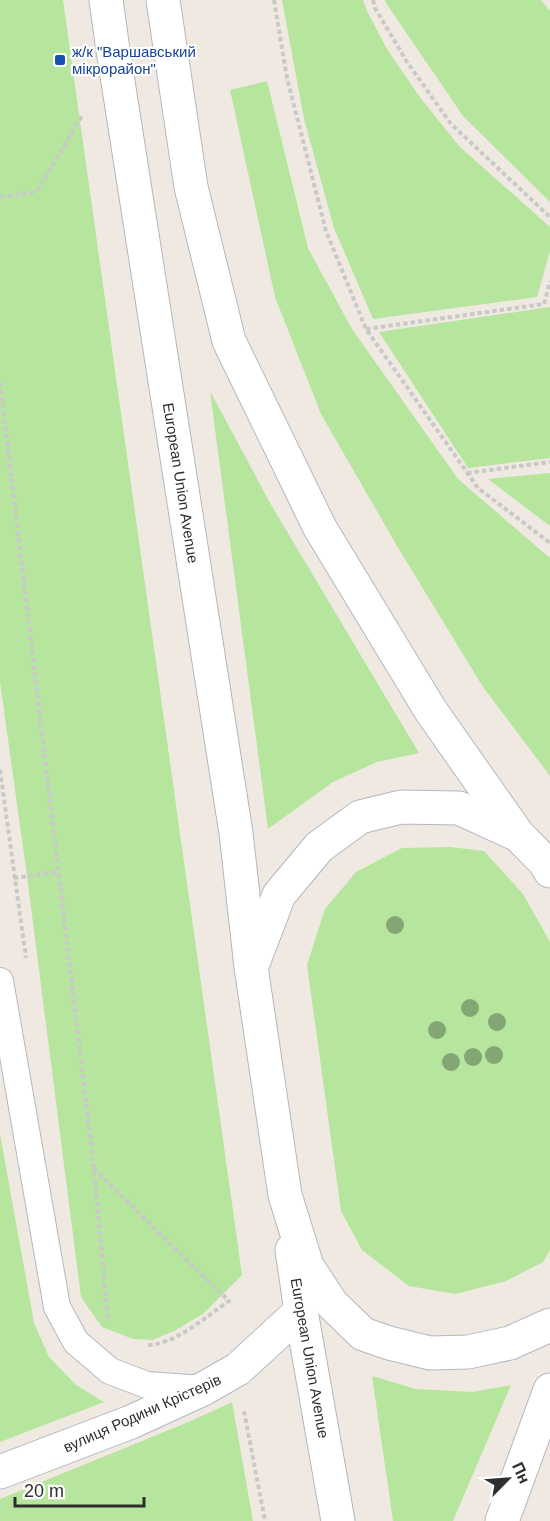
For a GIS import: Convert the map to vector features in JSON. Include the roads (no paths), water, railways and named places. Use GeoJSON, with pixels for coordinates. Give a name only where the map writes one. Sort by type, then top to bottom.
{"type":"FeatureCollection","features":[{"type":"Feature","properties":{"kind":"main road","name":"European Union Avenue"},"geometry":{"type":"LineString","coordinates":[[106,0],[236,833],[251,967],[301,1311],[338,1521]]}},
{"type":"Feature","properties":{"kind":"main road"},"geometry":{"type":"LineString","coordinates":[[163,0],[191,187],[229,341],[320,528],[430,711],[518,835],[548,866]]}},
{"type":"Feature","properties":{"kind":"main road"},"geometry":{"type":"LineString","coordinates":[[251,967],[279,895],[319,847],[360,817],[401,807],[459,808],[518,835]]}},
{"type":"Feature","properties":{"kind":"main road"},"geometry":{"type":"LineString","coordinates":[[285,1195],[307,1266],[332,1304],[363,1334],[430,1353],[468,1352],[510,1343],[550,1324]]}},
{"type":"Feature","properties":{"kind":"main road","name":"вулиця Родини Крістерів"},"geometry":{"type":"LineString","coordinates":[[0,1473],[131,1422],[202,1389],[238,1369],[301,1311]]}},
{"type":"Feature","properties":{"kind":"main road"},"geometry":{"type":"LineString","coordinates":[[502,1521],[550,1390]]}},
{"type":"Feature","properties":{"kind":"lane"},"geometry":{"type":"LineString","coordinates":[[1,993],[57,1307],[76,1342],[110,1371],[147,1385],[202,1389]]}},
{"type":"Feature","properties":{"kind":"place","name":"ж/к \"Варшавський мікрорайон\""},"geometry":{"type":"Point","coordinates":[60,60]}}]}
